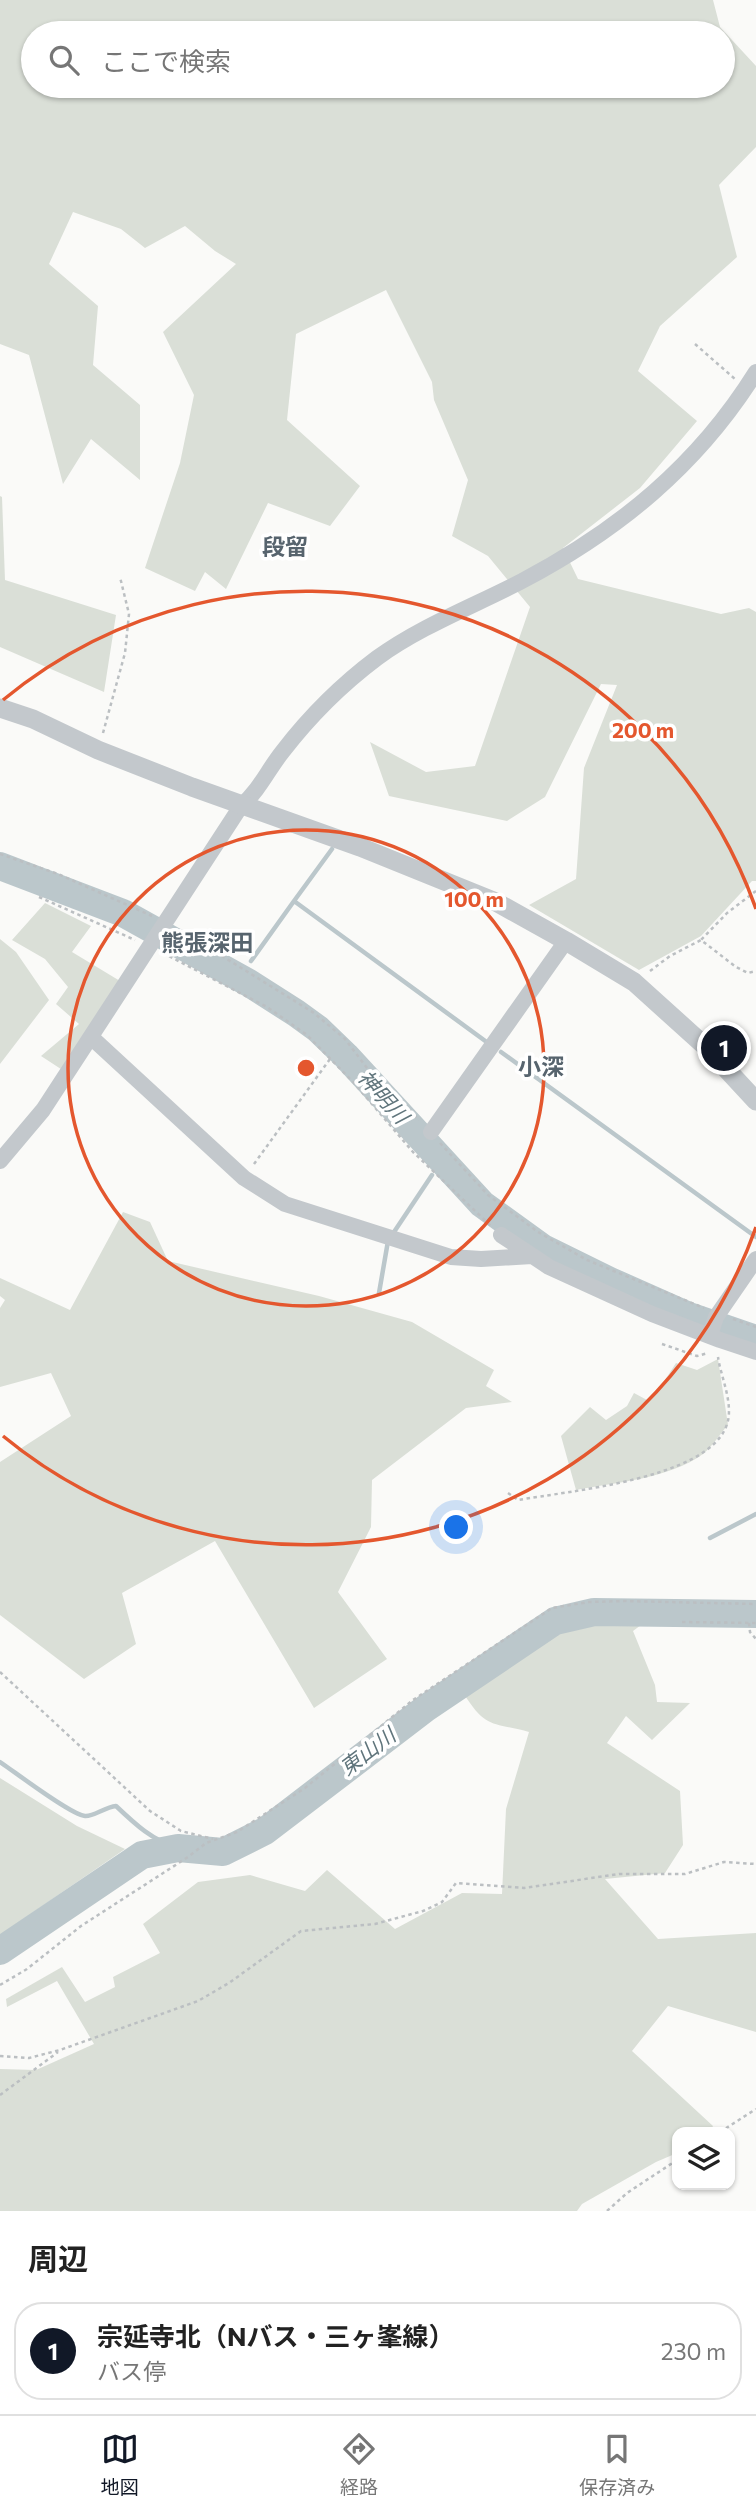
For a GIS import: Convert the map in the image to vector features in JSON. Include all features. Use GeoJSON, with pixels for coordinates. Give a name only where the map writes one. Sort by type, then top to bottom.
{"type":"FeatureCollection","features":[{"type":"Feature","properties":{"kind":"street"},"geometry":{"type":"LineString","coordinates":[[0,1161],[43,1110],[241,806],[257,792],[282,752],[333,693],[379,657],[438,622],[524,580],[591,541],[643,504],[696,453],[753,382]]}},
{"type":"Feature","properties":{"kind":"street"},"geometry":{"type":"LineString","coordinates":[[0,708],[33,719],[99,750],[241,806],[360,847],[496,902],[634,982],[706,1047],[756,1101]]}},
{"type":"Feature","properties":{"kind":"street"},"geometry":{"type":"LineString","coordinates":[[431,1132],[566,941]]}},
{"type":"Feature","properties":{"kind":"street"},"geometry":{"type":"LineString","coordinates":[[91,1037],[244,1178],[285,1204],[451,1257],[481,1259],[532,1256]]}},
{"type":"Feature","properties":{"kind":"street"},"geometry":{"type":"LineString","coordinates":[[501,1235],[549,1267],[652,1314],[715,1328],[756,1352]]}},
{"type":"Feature","properties":{"kind":"street"},"geometry":{"type":"LineString","coordinates":[[715,1328],[756,1259]]}},
{"type":"Feature","properties":{"kind":"path"},"geometry":{"type":"LineString","coordinates":[[695,344],[737,381],[753,382]]}},
{"type":"Feature","properties":{"kind":"path"},"geometry":{"type":"LineString","coordinates":[[99,750],[125,653],[129,614],[120,577]]}},
{"type":"Feature","properties":{"kind":"path"},"geometry":{"type":"LineString","coordinates":[[0,854],[58,874],[164,924],[314,1013],[345,1039],[367,1068],[431,1132],[488,1195],[538,1231],[715,1328],[756,1327]]}},
{"type":"Feature","properties":{"kind":"path"},"geometry":{"type":"LineString","coordinates":[[634,982],[670,956],[701,940],[727,913],[756,891]]}},
{"type":"Feature","properties":{"kind":"path"},"geometry":{"type":"LineString","coordinates":[[39,897],[150,946],[267,1007],[307,1035],[354,1083],[413,1152],[501,1235]]}},
{"type":"Feature","properties":{"kind":"path"},"geometry":{"type":"LineString","coordinates":[[701,940],[736,967],[748,973],[756,971]]}},
{"type":"Feature","properties":{"kind":"path"},"geometry":{"type":"LineString","coordinates":[[244,1178],[330,1059]]}},
{"type":"Feature","properties":{"kind":"path"},"geometry":{"type":"LineString","coordinates":[[662,1344],[697,1356],[712,1352],[715,1328]]}},
{"type":"Feature","properties":{"kind":"path"},"geometry":{"type":"LineString","coordinates":[[508,1493],[518,1500],[655,1474],[685,1464],[704,1452],[719,1439],[728,1424],[728,1405],[718,1359],[715,1328]]}},
{"type":"Feature","properties":{"kind":"path"},"geometry":{"type":"LineString","coordinates":[[0,1984],[27,1969],[80,1926],[206,1843],[237,1832],[304,1788],[413,1700],[552,1608],[612,1601],[756,1604]]}},
{"type":"Feature","properties":{"kind":"path"},"geometry":{"type":"LineString","coordinates":[[682,1622],[756,1623]]}},
{"type":"Feature","properties":{"kind":"path"},"geometry":{"type":"LineString","coordinates":[[749,1623],[750,1632],[756,1639]]}},
{"type":"Feature","properties":{"kind":"path"},"geometry":{"type":"LineString","coordinates":[[0,1672],[150,1811],[181,1831],[216,1840]]}},
{"type":"Feature","properties":{"kind":"path"},"geometry":{"type":"LineString","coordinates":[[0,2056],[29,2058],[61,2050],[198,2001],[229,1983],[301,1931],[375,1924],[423,1911],[442,1902],[456,1883],[524,1888],[619,1874],[685,1874],[724,1861],[756,1864]]}},
{"type":"Feature","properties":{"kind":"path"},"geometry":{"type":"LineString","coordinates":[[0,2095],[61,2050]]}},
{"type":"Feature","properties":{"kind":"path"},"geometry":{"type":"LineString","coordinates":[[728,2127],[756,2109]]}},
{"type":"Feature","properties":{"kind":"path"},"geometry":{"type":"LineString","coordinates":[[607,2211],[627,2193],[672,2163]]}},
{"type":"Feature","properties":{"kind":"shaded area"},"geometry":{"type":"Polygon","coordinates":[[[0,0],[713,0],[718,21],[21,21],[21,98],[735,98],[735,43],[756,66],[756,147],[719,185],[737,257],[660,326],[638,371],[697,421],[640,488],[563,548],[578,579],[721,614],[749,608],[756,612],[756,881],[752,881],[701,936],[639,970],[529,905],[576,879],[584,768],[617,685],[601,684],[545,797],[507,821],[389,796],[370,742],[426,772],[475,766],[530,607],[488,556],[452,536],[468,480],[434,400],[432,382],[386,290],[296,334],[287,420],[360,486],[330,526],[268,503],[226,589],[205,572],[195,591],[145,568],[180,463],[194,395],[163,332],[236,264],[215,251],[185,226],[145,248],[121,229],[73,212],[49,264],[98,306],[93,365],[140,405],[140,480],[91,439],[63,484],[29,355],[0,344],[0,0]]]}},
{"type":"Feature","properties":{"kind":"shaded area"},"geometry":{"type":"Polygon","coordinates":[[[0,496],[5,580],[116,615],[104,692],[0,647],[0,496]]]}},
{"type":"Feature","properties":{"kind":"shaded area"},"geometry":{"type":"Polygon","coordinates":[[[45,903],[91,926],[72,952],[125,984],[67,1073],[41,1056],[79,1024],[56,1004],[68,987],[45,959],[12,940],[45,903]]]}},
{"type":"Feature","properties":{"kind":"shaded area"},"geometry":{"type":"Polygon","coordinates":[[[0,939],[16,952],[49,1000],[0,1064],[0,939]]]}},
{"type":"Feature","properties":{"kind":"shaded area"},"geometry":{"type":"Polygon","coordinates":[[[123,1212],[150,1222],[168,1261],[319,1296],[412,1322],[494,1370],[486,1386],[512,1402],[466,1408],[372,1480],[371,1527],[338,1592],[387,1659],[314,1708],[215,1541],[122,1593],[136,1644],[84,1679],[0,1615],[0,1462],[71,1416],[51,1373],[0,1387],[0,1308],[5,1300],[0,1296],[0,1278],[70,1310],[123,1212]]]}},
{"type":"Feature","properties":{"kind":"shaded area"},"geometry":{"type":"Polygon","coordinates":[[[718,1359],[728,1425],[703,1454],[658,1474],[576,1490],[561,1436],[590,1407],[606,1420],[627,1406],[634,1393],[647,1400],[656,1394],[676,1363],[697,1370],[718,1359]]]}},
{"type":"Feature","properties":{"kind":"shaded area"},"geometry":{"type":"Polygon","coordinates":[[[593,1616],[649,1619],[633,1631],[655,1685],[657,1702],[690,1703],[652,1740],[626,1716],[607,1743],[680,1791],[683,1845],[665,1873],[605,1879],[658,1939],[756,1933],[756,2032],[668,2006],[632,2051],[712,2127],[672,2127],[672,2155],[582,2204],[577,2211],[0,2211],[0,2069],[36,2070],[94,2044],[57,1981],[7,2007],[6,1999],[62,1967],[85,2002],[115,1987],[113,1977],[160,1953],[143,1924],[198,1882],[250,1875],[305,1891],[327,1870],[395,1929],[462,1893],[502,1894],[506,1809],[529,1732],[484,1719],[464,1694],[466,1683],[560,1624],[593,1616]]]}},
{"type":"Feature","properties":{"kind":"shaded area"},"geometry":{"type":"Polygon","coordinates":[[[0,1778],[77,1826],[125,1849],[0,1935],[0,1778]]]}},
{"type":"Feature","properties":{"kind":"waterway"},"geometry":{"type":"LineString","coordinates":[[332,849],[294,901],[488,1043]]}},
{"type":"Feature","properties":{"kind":"waterway","name":"神明川"},"geometry":{"type":"LineString","coordinates":[[0,866],[123,913],[249,983],[296,1013],[318,1029],[346,1056],[482,1204],[543,1248],[689,1316],[756,1339]]}},
{"type":"Feature","properties":{"kind":"waterway"},"geometry":{"type":"LineString","coordinates":[[251,961],[294,901]]}},
{"type":"Feature","properties":{"kind":"waterway"},"geometry":{"type":"LineString","coordinates":[[501,1052],[756,1237]]}},
{"type":"Feature","properties":{"kind":"waterway"},"geometry":{"type":"LineString","coordinates":[[379,1293],[388,1241],[432,1175]]}},
{"type":"Feature","properties":{"kind":"waterway"},"geometry":{"type":"LineString","coordinates":[[710,1538],[756,1514]]}},
{"type":"Feature","properties":{"kind":"waterway","name":"東山川"},"geometry":{"type":"LineString","coordinates":[[0,1951],[142,1855],[178,1848],[223,1852],[265,1831],[426,1708],[555,1621],[594,1612],[756,1614]]}},
{"type":"Feature","properties":{"kind":"waterway"},"geometry":{"type":"LineString","coordinates":[[0,1762],[78,1814],[88,1816],[116,1806],[152,1836],[178,1848]]}},
{"type":"Feature","properties":{"kind":"place","name":"宗延寺北（Nバス・三ヶ峯線）"},"geometry":{"type":"Point","coordinates":[724,1048]}},
{"type":"Feature","properties":{"kind":"district","name":"段留"},"geometry":{"type":"Point","coordinates":[285,547]}},
{"type":"Feature","properties":{"kind":"district","name":"熊張深田"},"geometry":{"type":"Point","coordinates":[207,943]}},
{"type":"Feature","properties":{"kind":"district","name":"小深"},"geometry":{"type":"Point","coordinates":[541,1067]}}]}
